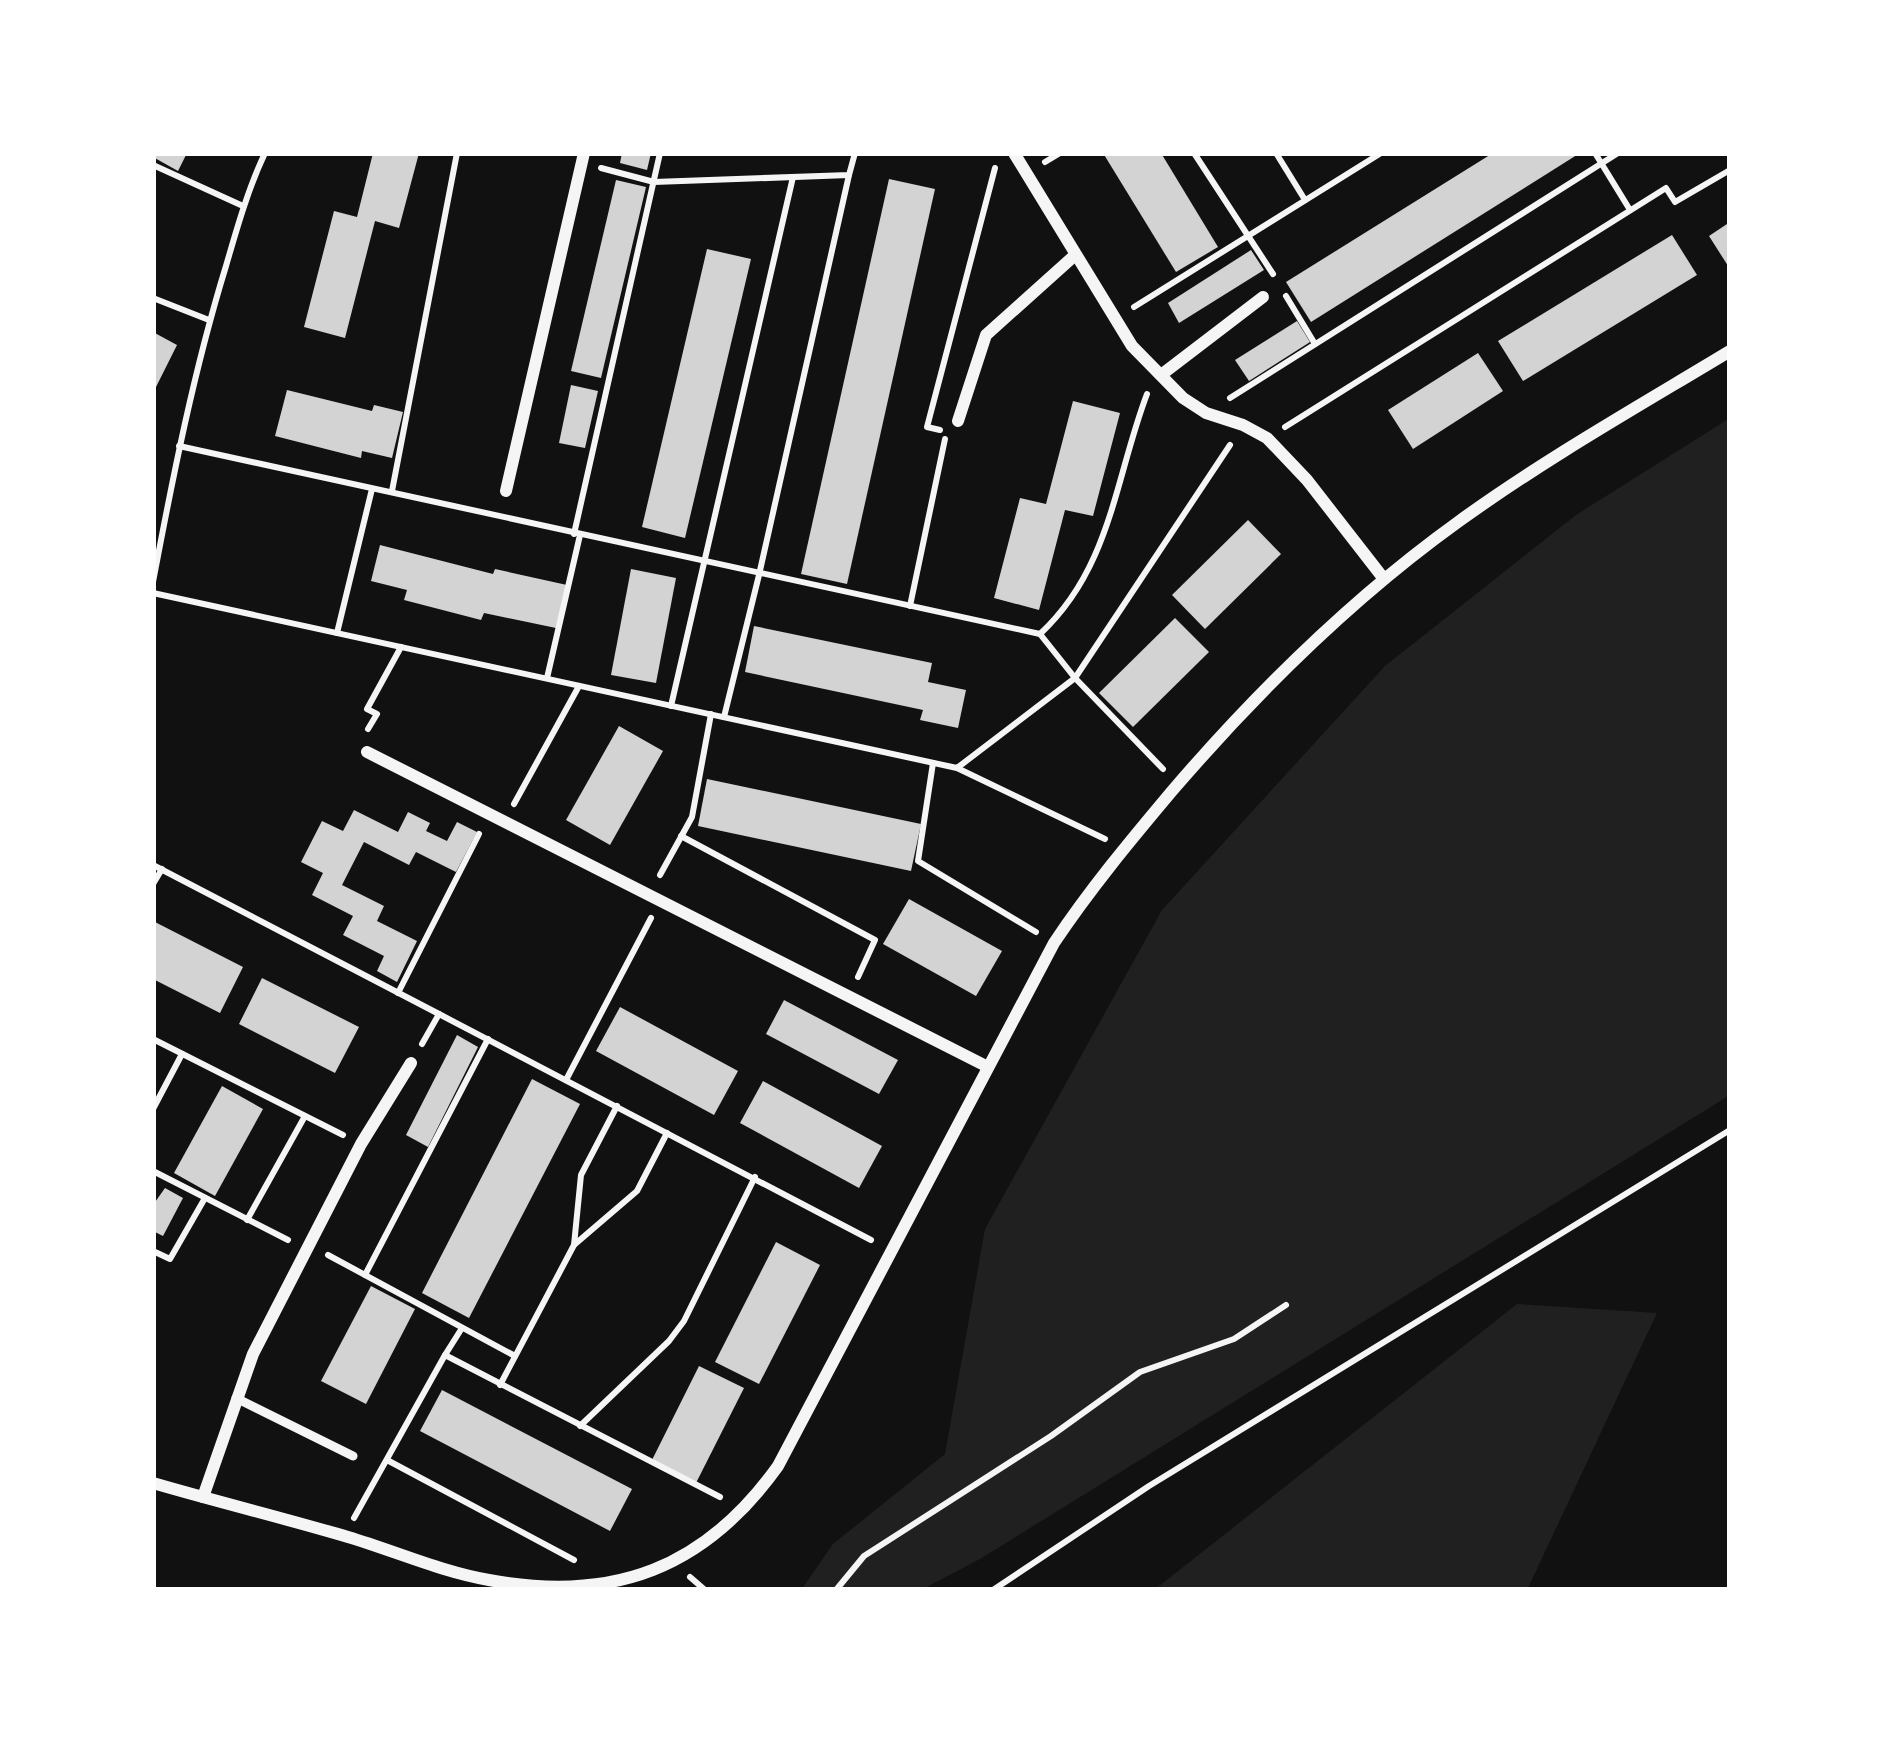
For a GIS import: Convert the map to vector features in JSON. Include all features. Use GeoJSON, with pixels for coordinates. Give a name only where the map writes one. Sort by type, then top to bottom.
{"type":"FeatureCollection","features":[{"type":"Feature","properties":{"kind":"street"},"geometry":{"type":"LineString","coordinates":[[1014,153],[1132,346],[1183,398],[1267,438],[1384,579]]}},
{"type":"Feature","properties":{"kind":"street"},"geometry":{"type":"LineString","coordinates":[[506,491],[583,158]]}},
{"type":"Feature","properties":{"kind":"street"},"geometry":{"type":"LineString","coordinates":[[958,421],[986,335],[1074,256]]}},
{"type":"Feature","properties":{"kind":"street"},"geometry":{"type":"LineString","coordinates":[[1161,375],[1263,297]]}},
{"type":"Feature","properties":{"kind":"street"},"geometry":{"type":"LineString","coordinates":[[153,1483],[489,1580],[570,1587],[615,1582],[674,1563],[713,1539],[745,1510],[778,1466],[986,1066],[1091,886],[1230,724],[1316,637],[1384,579],[1525,476],[1730,351]]}},
{"type":"Feature","properties":{"kind":"street"},"geometry":{"type":"LineString","coordinates":[[367,752],[986,1066]]}},
{"type":"Feature","properties":{"kind":"street"},"geometry":{"type":"LineString","coordinates":[[202,1497],[254,1354],[361,1144],[411,1063]]}},
{"type":"Feature","properties":{"kind":"lane"},"geometry":{"type":"LineString","coordinates":[[236,1398],[353,1456]]}},
{"type":"Feature","properties":{"kind":"path"},"geometry":{"type":"LineString","coordinates":[[153,582],[209,320],[265,153]]}},
{"type":"Feature","properties":{"kind":"path"},"geometry":{"type":"LineString","coordinates":[[392,493],[457,153]]}},
{"type":"Feature","properties":{"kind":"path"},"geometry":{"type":"LineString","coordinates":[[547,679],[660,153]]}},
{"type":"Feature","properties":{"kind":"path"},"geometry":{"type":"LineString","coordinates":[[724,717],[855,153]]}},
{"type":"Feature","properties":{"kind":"path"},"geometry":{"type":"LineString","coordinates":[[910,606],[946,431],[927,427],[999,153]]}},
{"type":"Feature","properties":{"kind":"path"},"geometry":{"type":"LineString","coordinates":[[1194,153],[1315,344]]}},
{"type":"Feature","properties":{"kind":"path"},"geometry":{"type":"LineString","coordinates":[[1276,153],[1305,200]]}},
{"type":"Feature","properties":{"kind":"path"},"geometry":{"type":"LineString","coordinates":[[1114,320],[1381,153]]}},
{"type":"Feature","properties":{"kind":"path"},"geometry":{"type":"LineString","coordinates":[[1595,153],[1630,211]]}},
{"type":"Feature","properties":{"kind":"path"},"geometry":{"type":"LineString","coordinates":[[1206,412],[1618,153]]}},
{"type":"Feature","properties":{"kind":"path"},"geometry":{"type":"LineString","coordinates":[[583,158],[654,182],[848,175]]}},
{"type":"Feature","properties":{"kind":"path"},"geometry":{"type":"LineString","coordinates":[[153,165],[244,206]]}},
{"type":"Feature","properties":{"kind":"path"},"geometry":{"type":"LineString","coordinates":[[1267,438],[1666,188],[1675,202],[1730,170]]}},
{"type":"Feature","properties":{"kind":"path"},"geometry":{"type":"LineString","coordinates":[[670,706],[793,177]]}},
{"type":"Feature","properties":{"kind":"path"},"geometry":{"type":"LineString","coordinates":[[153,298],[209,320]]}},
{"type":"Feature","properties":{"kind":"path"},"geometry":{"type":"LineString","coordinates":[[1040,634],[1060,615],[1108,526],[1145,397],[1161,375]]}},
{"type":"Feature","properties":{"kind":"path"},"geometry":{"type":"LineString","coordinates":[[957,768],[1075,677],[1243,425]]}},
{"type":"Feature","properties":{"kind":"path"},"geometry":{"type":"LineString","coordinates":[[179,446],[1040,634],[1178,785]]}},
{"type":"Feature","properties":{"kind":"path"},"geometry":{"type":"LineString","coordinates":[[337,633],[372,489]]}},
{"type":"Feature","properties":{"kind":"path"},"geometry":{"type":"LineString","coordinates":[[153,593],[957,768],[1124,848]]}},
{"type":"Feature","properties":{"kind":"path"},"geometry":{"type":"LineString","coordinates":[[367,752],[358,747],[376,714],[367,709],[400,647]]}},
{"type":"Feature","properties":{"kind":"path"},"geometry":{"type":"LineString","coordinates":[[566,1080],[692,817],[711,715]]}},
{"type":"Feature","properties":{"kind":"path"},"geometry":{"type":"LineString","coordinates":[[933,763],[918,861],[1054,943]]}},
{"type":"Feature","properties":{"kind":"path"},"geometry":{"type":"LineString","coordinates":[[681,836],[875,940],[849,994]]}},
{"type":"Feature","properties":{"kind":"path"},"geometry":{"type":"LineString","coordinates":[[153,884],[157,867],[890,1250]]}},
{"type":"Feature","properties":{"kind":"path"},"geometry":{"type":"LineString","coordinates":[[411,1063],[439,1014]]}},
{"type":"Feature","properties":{"kind":"path"},"geometry":{"type":"LineString","coordinates":[[153,1040],[361,1144]]}},
{"type":"Feature","properties":{"kind":"path"},"geometry":{"type":"LineString","coordinates":[[365,1275],[488,1040]]}},
{"type":"Feature","properties":{"kind":"path"},"geometry":{"type":"LineString","coordinates":[[153,1109],[182,1054]]}},
{"type":"Feature","properties":{"kind":"path"},"geometry":{"type":"LineString","coordinates":[[574,1245],[581,1175],[616,1106]]}},
{"type":"Feature","properties":{"kind":"path"},"geometry":{"type":"LineString","coordinates":[[247,1220],[304,1116]]}},
{"type":"Feature","properties":{"kind":"path"},"geometry":{"type":"LineString","coordinates":[[993,1590],[1149,1486],[1730,1130]]}},
{"type":"Feature","properties":{"kind":"path"},"geometry":{"type":"LineString","coordinates":[[500,1385],[574,1245],[637,1191],[668,1132]]}},
{"type":"Feature","properties":{"kind":"path"},"geometry":{"type":"LineString","coordinates":[[153,1171],[285,1240],[312,1246],[515,1356]]}},
{"type":"Feature","properties":{"kind":"path"},"geometry":{"type":"LineString","coordinates":[[580,1427],[684,1321],[755,1177]]}},
{"type":"Feature","properties":{"kind":"path"},"geometry":{"type":"LineString","coordinates":[[153,1251],[170,1259],[205,1198]]}},
{"type":"Feature","properties":{"kind":"path"},"geometry":{"type":"LineString","coordinates":[[836,1590],[864,1556],[1051,1436],[1140,1372],[1234,1339],[1286,1305]]}},
{"type":"Feature","properties":{"kind":"path"},"geometry":{"type":"LineString","coordinates":[[345,1536],[462,1327]]}},
{"type":"Feature","properties":{"kind":"path"},"geometry":{"type":"LineString","coordinates":[[445,1355],[745,1510]]}},
{"type":"Feature","properties":{"kind":"path"},"geometry":{"type":"LineString","coordinates":[[387,1460],[573,1559]]}},
{"type":"Feature","properties":{"kind":"shaded area"},"geometry":{"type":"Polygon","coordinates":[[[1730,418],[1730,1095],[980,1559],[921,1590],[801,1590],[833,1544],[945,1454],[985,1229],[1162,910],[1385,666],[1576,515],[1730,418]]]}},
{"type":"Feature","properties":{"kind":"shaded area"},"geometry":{"type":"Polygon","coordinates":[[[1517,1304],[1657,1313],[1527,1590],[1154,1590],[1517,1304]]]}},
{"type":"Feature","properties":{"kind":"building"},"geometry":{"type":"Polygon","coordinates":[[[153,153],[187,153],[178,171],[153,153]]]}},
{"type":"Feature","properties":{"kind":"building"},"geometry":{"type":"Polygon","coordinates":[[[373,153],[419,153],[399,228],[375,221],[345,338],[304,327],[334,211],[357,217],[373,153]]]}},
{"type":"Feature","properties":{"kind":"building"},"geometry":{"type":"Polygon","coordinates":[[[622,153],[651,153],[647,170],[620,163],[622,153]]]}},
{"type":"Feature","properties":{"kind":"building"},"geometry":{"type":"Polygon","coordinates":[[[1103,153],[1161,153],[1218,247],[1176,272],[1103,153]]]}},
{"type":"Feature","properties":{"kind":"building"},"geometry":{"type":"Polygon","coordinates":[[[1493,153],[1580,153],[1311,322],[1286,282],[1493,153]]]}},
{"type":"Feature","properties":{"kind":"building"},"geometry":{"type":"Polygon","coordinates":[[[889,179],[935,189],[847,584],[801,574],[889,179]]]}},
{"type":"Feature","properties":{"kind":"building"},"geometry":{"type":"Polygon","coordinates":[[[616,180],[646,187],[601,378],[571,371],[616,180]]]}},
{"type":"Feature","properties":{"kind":"building"},"geometry":{"type":"Polygon","coordinates":[[[1730,222],[1730,269],[1709,236],[1730,222]]]}},
{"type":"Feature","properties":{"kind":"building"},"geometry":{"type":"Polygon","coordinates":[[[1672,235],[1697,275],[1523,381],[1498,341],[1672,235]]]}},
{"type":"Feature","properties":{"kind":"building"},"geometry":{"type":"Polygon","coordinates":[[[707,249],[751,259],[685,538],[642,527],[707,249]]]}},
{"type":"Feature","properties":{"kind":"building"},"geometry":{"type":"Polygon","coordinates":[[[1251,250],[1264,270],[1179,323],[1168,303],[1251,250]]]}},
{"type":"Feature","properties":{"kind":"building"},"geometry":{"type":"Polygon","coordinates":[[[1297,321],[1310,342],[1249,381],[1235,360],[1297,321]]]}},
{"type":"Feature","properties":{"kind":"building"},"geometry":{"type":"Polygon","coordinates":[[[153,332],[177,345],[153,393],[153,332]]]}},
{"type":"Feature","properties":{"kind":"building"},"geometry":{"type":"Polygon","coordinates":[[[1478,353],[1503,391],[1413,449],[1388,410],[1478,353]]]}},
{"type":"Feature","properties":{"kind":"building"},"geometry":{"type":"Polygon","coordinates":[[[571,385],[598,391],[585,448],[559,443],[571,385]]]}},
{"type":"Feature","properties":{"kind":"building"},"geometry":{"type":"Polygon","coordinates":[[[287,390],[372,411],[374,405],[403,412],[392,458],[362,451],[361,458],[275,436],[287,390]]]}},
{"type":"Feature","properties":{"kind":"building"},"geometry":{"type":"Polygon","coordinates":[[[1073,401],[1120,413],[1093,516],[1065,510],[1039,610],[994,598],[1020,498],[1046,504],[1073,401]]]}},
{"type":"Feature","properties":{"kind":"building"},"geometry":{"type":"Polygon","coordinates":[[[1248,520],[1281,554],[1205,629],[1172,595],[1248,520]]]}},
{"type":"Feature","properties":{"kind":"building"},"geometry":{"type":"Polygon","coordinates":[[[380,545],[493,574],[495,569],[567,585],[556,628],[484,613],[481,620],[404,600],[407,590],[371,581],[380,545]]]}},
{"type":"Feature","properties":{"kind":"building"},"geometry":{"type":"Polygon","coordinates":[[[631,569],[676,578],[656,683],[611,675],[631,569]]]}},
{"type":"Feature","properties":{"kind":"building"},"geometry":{"type":"Polygon","coordinates":[[[1175,618],[1209,652],[1133,727],[1099,693],[1175,618]]]}},
{"type":"Feature","properties":{"kind":"building"},"geometry":{"type":"Polygon","coordinates":[[[754,626],[932,663],[928,682],[966,690],[958,728],[920,720],[923,710],[745,672],[754,626]]]}},
{"type":"Feature","properties":{"kind":"building"},"geometry":{"type":"Polygon","coordinates":[[[619,726],[663,751],[610,845],[566,820],[619,726]]]}},
{"type":"Feature","properties":{"kind":"building"},"geometry":{"type":"Polygon","coordinates":[[[707,779],[921,824],[911,871],[698,826],[707,779]]]}},
{"type":"Feature","properties":{"kind":"building"},"geometry":{"type":"Polygon","coordinates":[[[354,810],[398,832],[408,812],[430,823],[426,831],[447,841],[457,822],[477,832],[456,872],[416,852],[409,865],[364,842],[342,885],[384,906],[377,921],[417,941],[397,982],[377,971],[384,956],[343,935],[353,916],[312,895],[323,873],[301,862],[322,821],[343,831],[354,810]]]}},
{"type":"Feature","properties":{"kind":"building"},"geometry":{"type":"Polygon","coordinates":[[[909,899],[1002,951],[976,996],[883,944],[909,899]]]}},
{"type":"Feature","properties":{"kind":"building"},"geometry":{"type":"Polygon","coordinates":[[[153,921],[243,967],[220,1013],[153,979],[153,921]]]}},
{"type":"Feature","properties":{"kind":"building"},"geometry":{"type":"Polygon","coordinates":[[[262,978],[359,1027],[335,1073],[239,1024],[262,978]]]}},
{"type":"Feature","properties":{"kind":"building"},"geometry":{"type":"Polygon","coordinates":[[[784,1000],[898,1060],[879,1094],[766,1034],[784,1000]]]}},
{"type":"Feature","properties":{"kind":"building"},"geometry":{"type":"Polygon","coordinates":[[[620,1007],[738,1071],[714,1115],[596,1051],[620,1007]]]}},
{"type":"Feature","properties":{"kind":"building"},"geometry":{"type":"Polygon","coordinates":[[[457,1035],[478,1047],[428,1147],[406,1135],[457,1035]]]}},
{"type":"Feature","properties":{"kind":"building"},"geometry":{"type":"Polygon","coordinates":[[[532,1079],[580,1104],[469,1318],[422,1293],[532,1079]]]}},
{"type":"Feature","properties":{"kind":"building"},"geometry":{"type":"Polygon","coordinates":[[[763,1081],[882,1146],[859,1188],[740,1123],[763,1081]]]}},
{"type":"Feature","properties":{"kind":"building"},"geometry":{"type":"Polygon","coordinates":[[[222,1086],[263,1109],[215,1196],[174,1173],[222,1086]]]}},
{"type":"Feature","properties":{"kind":"building"},"geometry":{"type":"Polygon","coordinates":[[[165,1188],[183,1198],[163,1236],[153,1231],[153,1205],[165,1188]]]}},
{"type":"Feature","properties":{"kind":"building"},"geometry":{"type":"Polygon","coordinates":[[[776,1242],[820,1265],[759,1384],[715,1362],[776,1242]]]}},
{"type":"Feature","properties":{"kind":"building"},"geometry":{"type":"Polygon","coordinates":[[[371,1286],[415,1309],[366,1404],[321,1381],[371,1286]]]}},
{"type":"Feature","properties":{"kind":"building"},"geometry":{"type":"Polygon","coordinates":[[[699,1366],[744,1388],[696,1483],[652,1460],[699,1366]]]}},
{"type":"Feature","properties":{"kind":"building"},"geometry":{"type":"Polygon","coordinates":[[[442,1390],[632,1489],[610,1531],[420,1431],[442,1390]]]}}]}
